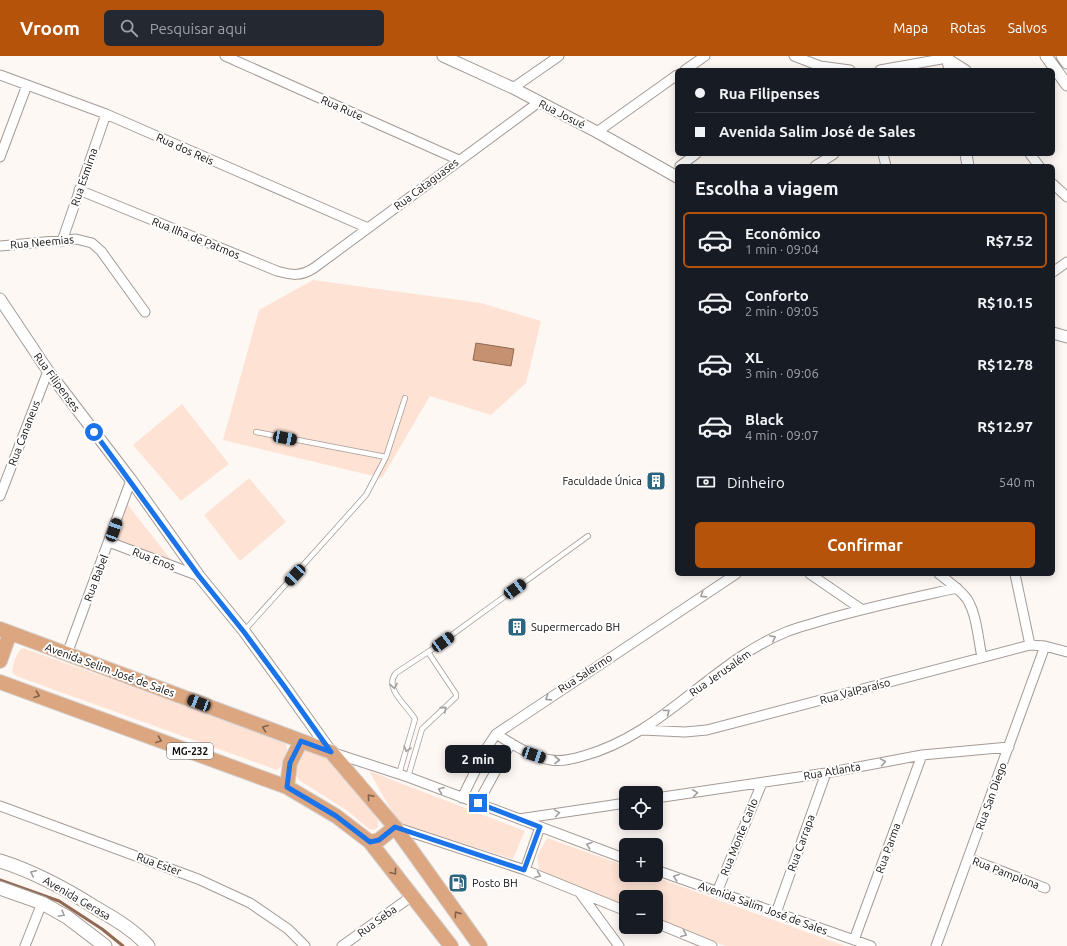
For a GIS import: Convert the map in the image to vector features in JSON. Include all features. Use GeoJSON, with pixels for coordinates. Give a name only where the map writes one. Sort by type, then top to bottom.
{"type":"FeatureCollection","features":[{"type":"Feature","properties":{"kind":"main road","name":"Avenida Selim José de Sales"},"geometry":{"type":"LineString","coordinates":[[5,631],[331,752],[395,827],[480,946]]}},
{"type":"Feature","properties":{"kind":"main road"},"geometry":{"type":"LineString","coordinates":[[0,661],[5,631]]}},
{"type":"Feature","properties":{"kind":"main road","name":"MG-232"},"geometry":{"type":"LineString","coordinates":[[0,682],[287,787],[336,816],[370,842],[451,946]]}},
{"type":"Feature","properties":{"kind":"main road"},"geometry":{"type":"LineString","coordinates":[[287,787],[290,763],[301,741]]}},
{"type":"Feature","properties":{"kind":"main road"},"geometry":{"type":"LineString","coordinates":[[370,842],[379,840],[395,827]]}},
{"type":"Feature","properties":{"kind":"main road","name":"Avenida Gerasa"},"geometry":{"type":"LineString","coordinates":[[0,861],[22,868],[65,888],[125,926],[143,944]]}},
{"type":"Feature","properties":{"kind":"main road","name":"Avenida Gerasa"},"geometry":{"type":"LineString","coordinates":[[0,888],[42,903],[66,917],[105,946]]}},
{"type":"Feature","properties":{"kind":"street","name":"Rua Rute"},"geometry":{"type":"LineString","coordinates":[[225,56],[459,160]]}},
{"type":"Feature","properties":{"kind":"street","name":"Rua Josué"},"geometry":{"type":"LineString","coordinates":[[444,56],[512,88],[675,172]]}},
{"type":"Feature","properties":{"kind":"street"},"geometry":{"type":"LineString","coordinates":[[512,88],[559,56]]}},
{"type":"Feature","properties":{"kind":"street"},"geometry":{"type":"LineString","coordinates":[[688,68],[705,56]]}},
{"type":"Feature","properties":{"kind":"street"},"geometry":{"type":"LineString","coordinates":[[794,56],[817,68]]}},
{"type":"Feature","properties":{"kind":"street"},"geometry":{"type":"LineString","coordinates":[[1046,56],[1055,68]]}},
{"type":"Feature","properties":{"kind":"street"},"geometry":{"type":"LineString","coordinates":[[1062,56],[1067,63]]}},
{"type":"Feature","properties":{"kind":"street"},"geometry":{"type":"LineString","coordinates":[[890,68],[947,57],[963,68]]}},
{"type":"Feature","properties":{"kind":"street"},"geometry":{"type":"LineString","coordinates":[[947,57],[950,68]]}},
{"type":"Feature","properties":{"kind":"street"},"geometry":{"type":"LineString","coordinates":[[1055,68],[1067,85]]}},
{"type":"Feature","properties":{"kind":"street","name":"Rua dos Reis"},"geometry":{"type":"LineString","coordinates":[[0,75],[28,84],[106,114],[368,228]]}},
{"type":"Feature","properties":{"kind":"street"},"geometry":{"type":"LineString","coordinates":[[597,132],[675,76]]}},
{"type":"Feature","properties":{"kind":"street"},"geometry":{"type":"LineString","coordinates":[[0,158],[28,84]]}},
{"type":"Feature","properties":{"kind":"street","name":"Rua Cataguases"},"geometry":{"type":"LineString","coordinates":[[314,268],[538,102]]}},
{"type":"Feature","properties":{"kind":"street","name":"Rua Esmirna"},"geometry":{"type":"LineString","coordinates":[[62,241],[106,114]]}},
{"type":"Feature","properties":{"kind":"street"},"geometry":{"type":"LineString","coordinates":[[683,164],[693,156]]}},
{"type":"Feature","properties":{"kind":"street"},"geometry":{"type":"LineString","coordinates":[[818,164],[831,156]]}},
{"type":"Feature","properties":{"kind":"street"},"geometry":{"type":"LineString","coordinates":[[1055,186],[1065,193]]}},
{"type":"Feature","properties":{"kind":"street","name":"Rua Ilha de Patmos"},"geometry":{"type":"LineString","coordinates":[[79,190],[277,271],[294,276],[306,273],[314,268]]}},
{"type":"Feature","properties":{"kind":"street","name":"Rua Neemias"},"geometry":{"type":"LineString","coordinates":[[0,246],[76,239],[85,240],[96,247],[145,312]]}},
{"type":"Feature","properties":{"kind":"street"},"geometry":{"type":"LineString","coordinates":[[1055,271],[1067,262]]}},
{"type":"Feature","properties":{"kind":"street","name":"Rua Filipenses"},"geometry":{"type":"LineString","coordinates":[[0,299],[48,371],[131,480],[199,576],[244,632],[331,752]]}},
{"type":"Feature","properties":{"kind":"street"},"geometry":{"type":"LineString","coordinates":[[1055,334],[1067,337]]}},
{"type":"Feature","properties":{"kind":"street","name":"Rua Cananeus"},"geometry":{"type":"LineString","coordinates":[[0,496],[48,371]]}},
{"type":"Feature","properties":{"kind":"street","name":"Rua Babel"},"geometry":{"type":"LineString","coordinates":[[67,654],[131,480]]}},
{"type":"Feature","properties":{"kind":"street","name":"Rua Enos"},"geometry":{"type":"LineString","coordinates":[[109,542],[199,576]]}},
{"type":"Feature","properties":{"kind":"street","name":"Rua Salermo"},"geometry":{"type":"LineString","coordinates":[[462,798],[486,749],[496,734],[733,576]]}},
{"type":"Feature","properties":{"kind":"street"},"geometry":{"type":"LineString","coordinates":[[813,576],[861,609]]}},
{"type":"Feature","properties":{"kind":"street"},"geometry":{"type":"LineString","coordinates":[[942,576],[957,588],[968,600],[974,617],[982,657]]}},
{"type":"Feature","properties":{"kind":"street"},"geometry":{"type":"LineString","coordinates":[[1015,576],[1030,645]]}},
{"type":"Feature","properties":{"kind":"street","name":"Rua Jerusalém"},"geometry":{"type":"LineString","coordinates":[[496,734],[511,743],[550,760],[570,760],[597,753],[642,730],[723,669],[765,642],[787,631],[861,609],[957,588]]}},
{"type":"Feature","properties":{"kind":"street","name":"Rua ValParaíso"},"geometry":{"type":"LineString","coordinates":[[642,730],[685,732],[707,730],[1030,645],[1045,646],[1067,652]]}},
{"type":"Feature","properties":{"kind":"street","name":"Rua San Diego"},"geometry":{"type":"LineString","coordinates":[[936,946],[1045,646]]}},
{"type":"Feature","properties":{"kind":"street"},"geometry":{"type":"LineString","coordinates":[[478,803],[511,743]]}},
{"type":"Feature","properties":{"kind":"street","name":"Rua Atlanta"},"geometry":{"type":"LineString","coordinates":[[663,797],[826,773],[922,756],[1009,747]]}},
{"type":"Feature","properties":{"kind":"street"},"geometry":{"type":"LineString","coordinates":[[331,752],[404,776],[619,856]]}},
{"type":"Feature","properties":{"kind":"street","name":"Rua Parma"},"geometry":{"type":"LineString","coordinates":[[854,940],[922,756]]}},
{"type":"Feature","properties":{"kind":"street","name":"Rua Carrapa"},"geometry":{"type":"LineString","coordinates":[[776,913],[826,773]]}},
{"type":"Feature","properties":{"kind":"street","name":"Rua Monte Carlo"},"geometry":{"type":"LineString","coordinates":[[717,892],[762,783]]}},
{"type":"Feature","properties":{"kind":"street"},"geometry":{"type":"LineString","coordinates":[[518,819],[619,804]]}},
{"type":"Feature","properties":{"kind":"street","name":"Rua Ester"},"geometry":{"type":"LineString","coordinates":[[0,806],[198,879],[250,903],[288,929],[306,946]]}},
{"type":"Feature","properties":{"kind":"street"},"geometry":{"type":"LineString","coordinates":[[395,827],[524,870],[619,908]]}},
{"type":"Feature","properties":{"kind":"street"},"geometry":{"type":"LineString","coordinates":[[524,870],[540,827]]}},
{"type":"Feature","properties":{"kind":"street","name":"Rua Pamplona"},"geometry":{"type":"LineString","coordinates":[[968,858],[1045,888]]}},
{"type":"Feature","properties":{"kind":"street","name":"Avenida Salim José de Sales"},"geometry":{"type":"LineString","coordinates":[[663,873],[871,946]]}},
{"type":"Feature","properties":{"kind":"street"},"geometry":{"type":"LineString","coordinates":[[579,892],[619,946]]}},
{"type":"Feature","properties":{"kind":"street","name":"Rua Seba"},"geometry":{"type":"LineString","coordinates":[[342,946],[412,896]]}},
{"type":"Feature","properties":{"kind":"street"},"geometry":{"type":"LineString","coordinates":[[25,946],[42,903]]}},
{"type":"Feature","properties":{"kind":"street"},"geometry":{"type":"LineString","coordinates":[[663,926],[712,946]]}},
{"type":"Feature","properties":{"kind":"lane"},"geometry":{"type":"LineString","coordinates":[[244,632],[366,495],[386,457],[405,398]]}},
{"type":"Feature","properties":{"kind":"lane"},"geometry":{"type":"LineString","coordinates":[[256,432],[386,457]]}},
{"type":"Feature","properties":{"kind":"lane"},"geometry":{"type":"LineString","coordinates":[[404,776],[415,719],[396,694],[393,677],[396,673],[428,652],[588,536]]}},
{"type":"Feature","properties":{"kind":"lane"},"geometry":{"type":"LineString","coordinates":[[404,776],[422,729],[456,697],[456,694],[428,652]]}},
{"type":"Feature","properties":{"kind":"shaded area"},"geometry":{"type":"Polygon","coordinates":[[[313,280],[481,303],[541,321],[526,383],[491,415],[430,396],[382,478],[223,440],[259,310],[313,280]]]}},
{"type":"Feature","properties":{"kind":"shaded area"},"geometry":{"type":"Polygon","coordinates":[[[476,343],[514,349],[511,366],[473,360],[476,343]]]}},
{"type":"Feature","properties":{"kind":"shaded area"},"geometry":{"type":"Polygon","coordinates":[[[182,404],[229,464],[181,501],[133,445],[182,404]]]}},
{"type":"Feature","properties":{"kind":"shaded area"},"geometry":{"type":"Polygon","coordinates":[[[249,478],[286,522],[240,561],[204,515],[249,478]]]}},
{"type":"Feature","properties":{"kind":"shaded area"},"geometry":{"type":"Polygon","coordinates":[[[120,495],[176,566],[106,537],[120,495]]]}},
{"type":"Feature","properties":{"kind":"shaded area"},"geometry":{"type":"Polygon","coordinates":[[[23,648],[285,741],[287,753],[285,760],[277,770],[16,676],[12,672],[13,665],[15,658],[23,648]]]}},
{"type":"Feature","properties":{"kind":"shaded area"},"geometry":{"type":"Polygon","coordinates":[[[305,751],[315,753],[325,758],[336,767],[365,801],[378,820],[378,827],[374,830],[369,829],[349,812],[299,780],[294,771],[301,753],[305,751]]]}},
{"type":"Feature","properties":{"kind":"shaded area"},"geometry":{"type":"Polygon","coordinates":[[[369,771],[525,831],[513,859],[399,824],[369,771]]]}},
{"type":"Feature","properties":{"kind":"shaded area"},"geometry":{"type":"Polygon","coordinates":[[[547,838],[619,864],[619,882],[663,882],[663,880],[845,946],[725,946],[663,922],[663,890],[619,890],[619,904],[549,876],[539,869],[537,856],[547,838]]]}},
{"type":"Feature","properties":{"kind":"waterway"},"geometry":{"type":"LineString","coordinates":[[0,880],[59,901],[102,929],[123,946]]}},
{"type":"Feature","properties":{"kind":"place","name":"Faculdade Única"},"geometry":{"type":"Point","coordinates":[656,481]}},
{"type":"Feature","properties":{"kind":"place","name":"Supermercado BH"},"geometry":{"type":"Point","coordinates":[517,627]}},
{"type":"Feature","properties":{"kind":"place","name":"Posto BH"},"geometry":{"type":"Point","coordinates":[458,883]}},
{"type":"Feature","properties":{"kind":"route"},"geometry":{"type":"LineString","coordinates":[[94,432],[131,480],[199,576],[244,632],[284,686],[331,752],[301,741],[290,763],[287,787],[307,797],[336,816],[370,842],[379,840],[395,827],[524,870],[540,827],[478,803]]}}]}
